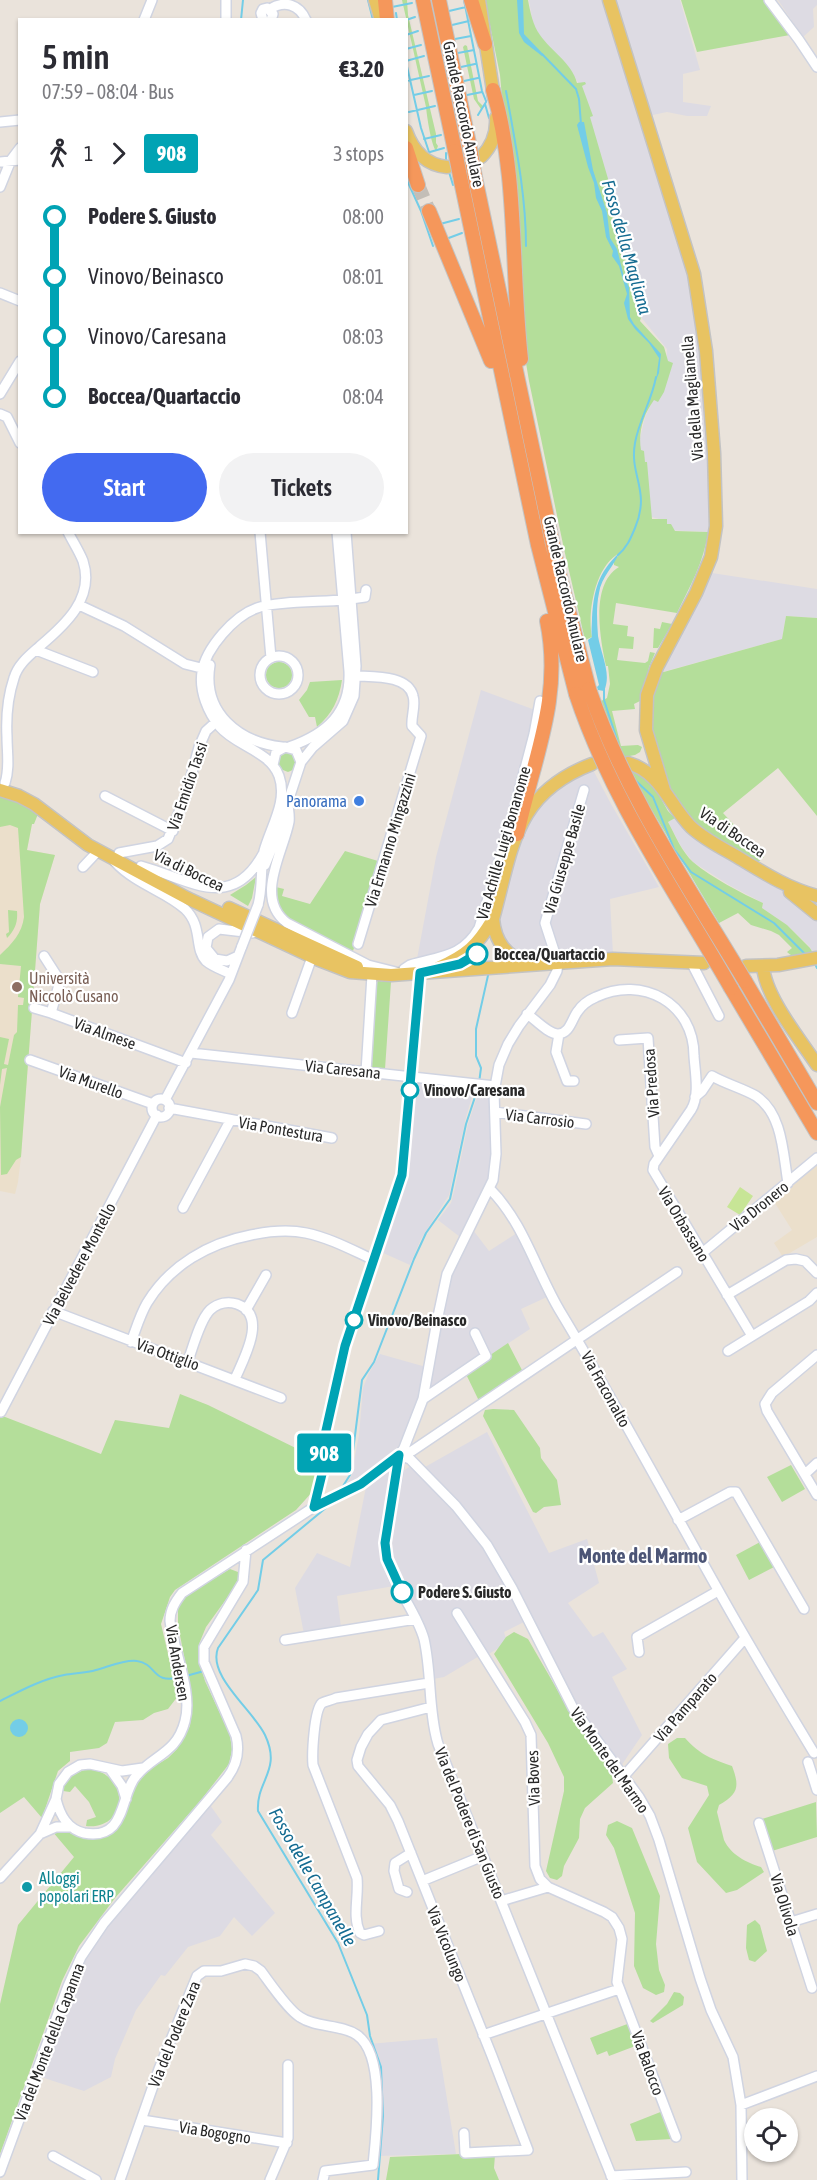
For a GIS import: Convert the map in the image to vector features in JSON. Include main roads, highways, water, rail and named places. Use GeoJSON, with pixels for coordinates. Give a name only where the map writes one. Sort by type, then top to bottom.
{"type":"FeatureCollection","features":[{"type":"Feature","properties":{"kind":"highway"},"geometry":{"type":"LineString","coordinates":[[385,0],[387,18]]}},
{"type":"Feature","properties":{"kind":"highway","name":"Grande Raccordo Anulare"},"geometry":{"type":"LineString","coordinates":[[423,0],[538,545],[582,691],[605,732],[632,789],[817,1103]]}},
{"type":"Feature","properties":{"kind":"highway","name":"Grande Raccordo Anulare"},"geometry":{"type":"LineString","coordinates":[[439,0],[475,153],[475,177],[593,743],[620,799],[817,1133]]}},
{"type":"Feature","properties":{"kind":"highway"},"geometry":{"type":"LineString","coordinates":[[471,0],[485,44]]}},
{"type":"Feature","properties":{"kind":"highway"},"geometry":{"type":"LineString","coordinates":[[493,90],[501,118],[507,165],[524,381],[522,400]]}},
{"type":"Feature","properties":{"kind":"highway"},"geometry":{"type":"LineString","coordinates":[[408,154],[418,185]]}},
{"type":"Feature","properties":{"kind":"highway"},"geometry":{"type":"LineString","coordinates":[[429,211],[487,347],[500,392],[510,413]]}},
{"type":"Feature","properties":{"kind":"highway"},"geometry":{"type":"LineString","coordinates":[[517,834],[547,722],[552,688],[552,656],[541,592],[538,545]]}},
{"type":"Feature","properties":{"kind":"main road"},"geometry":{"type":"LineString","coordinates":[[375,0],[380,18]]}},
{"type":"Feature","properties":{"kind":"main road"},"geometry":{"type":"LineString","coordinates":[[475,153],[491,144],[496,132],[496,112],[479,0]]}},
{"type":"Feature","properties":{"kind":"main road","name":"Via della Maglianella"},"geometry":{"type":"LineString","coordinates":[[609,0],[694,274],[706,351],[715,474],[716,526],[711,557],[696,593],[651,681],[647,702],[646,730],[664,790]]}},
{"type":"Feature","properties":{"kind":"main road"},"geometry":{"type":"LineString","coordinates":[[408,136],[420,155],[430,162],[447,167]]}},
{"type":"Feature","properties":{"kind":"main road","name":"Via di Boccea"},"geometry":{"type":"LineString","coordinates":[[646,730],[643,753],[627,763],[648,772],[694,830],[777,881],[817,914]]}},
{"type":"Feature","properties":{"kind":"main road","name":"Via di Boccea"},"geometry":{"type":"LineString","coordinates":[[426,972],[469,952],[480,940],[493,919],[517,834],[528,812],[546,790],[566,776],[592,764]]}},
{"type":"Feature","properties":{"kind":"main road","name":"Via di Boccea"},"geometry":{"type":"LineString","coordinates":[[2,785],[34,804],[78,839],[98,851],[141,866],[197,895],[372,975]]}},
{"type":"Feature","properties":{"kind":"main road","name":"Via di Boccea"},"geometry":{"type":"LineString","coordinates":[[2,785],[25,790],[41,799],[115,856],[187,898],[268,934],[312,957],[346,970],[372,975],[404,975],[613,959],[704,963]]}},
{"type":"Feature","properties":{"kind":"main road","name":"Via di Boccea"},"geometry":{"type":"LineString","coordinates":[[777,881],[817,896]]}},
{"type":"Feature","properties":{"kind":"main road"},"geometry":{"type":"LineString","coordinates":[[493,919],[495,936],[500,945],[513,957],[529,965]]}},
{"type":"Feature","properties":{"kind":"main road"},"geometry":{"type":"LineString","coordinates":[[746,966],[763,966],[817,958]]}},
{"type":"Feature","properties":{"kind":"main road"},"geometry":{"type":"LineString","coordinates":[[763,966],[769,990],[817,1065]]}},
{"type":"Feature","properties":{"kind":"water"},"geometry":{"type":"Polygon","coordinates":[[[517,0],[523,0],[524,34],[544,55],[542,56],[524,42],[519,33],[517,0]]]}},
{"type":"Feature","properties":{"kind":"water"},"geometry":{"type":"Polygon","coordinates":[[[579,122],[584,122],[593,170],[607,213],[610,238],[617,249],[629,287],[630,317],[661,354],[656,380],[659,358],[628,319],[624,303],[627,294],[619,266],[612,256],[613,251],[606,237],[602,211],[596,198],[594,183],[577,125],[579,122]]]}},
{"type":"Feature","properties":{"kind":"water"},"geometry":{"type":"Polygon","coordinates":[[[619,553],[602,582],[597,604],[598,636],[607,678],[604,691],[598,690],[597,687],[599,685],[588,640],[592,637],[593,608],[598,582],[619,553]]]}},
{"type":"Feature","properties":{"kind":"water"},"geometry":{"type":"Polygon","coordinates":[[[15,1719],[23,1719],[28,1724],[26,1735],[15,1737],[10,1732],[10,1724],[15,1719]]]}},
{"type":"Feature","properties":{"kind":"waterway"},"geometry":{"type":"LineString","coordinates":[[241,18],[243,0]]}},
{"type":"Feature","properties":{"kind":"waterway"},"geometry":{"type":"LineString","coordinates":[[368,0],[372,18]]}},
{"type":"Feature","properties":{"kind":"waterway"},"geometry":{"type":"LineString","coordinates":[[464,0],[486,101]]}},
{"type":"Feature","properties":{"kind":"waterway"},"geometry":{"type":"LineString","coordinates":[[392,7],[412,3]]}},
{"type":"Feature","properties":{"kind":"waterway"},"geometry":{"type":"LineString","coordinates":[[449,11],[466,7]]}},
{"type":"Feature","properties":{"kind":"waterway"},"geometry":{"type":"LineString","coordinates":[[396,13],[397,18]]}},
{"type":"Feature","properties":{"kind":"waterway"},"geometry":{"type":"LineString","coordinates":[[408,19],[415,17]]}},
{"type":"Feature","properties":{"kind":"waterway"},"geometry":{"type":"LineString","coordinates":[[452,25],[469,21]]}},
{"type":"Feature","properties":{"kind":"waterway"},"geometry":{"type":"LineString","coordinates":[[408,34],[418,31]]}},
{"type":"Feature","properties":{"kind":"waterway"},"geometry":{"type":"LineString","coordinates":[[455,39],[471,36]]}},
{"type":"Feature","properties":{"kind":"waterway"},"geometry":{"type":"LineString","coordinates":[[408,48],[421,45]]}},
{"type":"Feature","properties":{"kind":"waterway"},"geometry":{"type":"LineString","coordinates":[[458,53],[474,50]]}},
{"type":"Feature","properties":{"kind":"waterway","name":"Fosso della Magliana"},"geometry":{"type":"LineString","coordinates":[[542,54],[576,89],[581,124]]}},
{"type":"Feature","properties":{"kind":"waterway"},"geometry":{"type":"LineString","coordinates":[[408,60],[424,56]]}},
{"type":"Feature","properties":{"kind":"waterway"},"geometry":{"type":"LineString","coordinates":[[461,67],[475,64]]}},
{"type":"Feature","properties":{"kind":"waterway"},"geometry":{"type":"LineString","coordinates":[[408,71],[429,152]]}},
{"type":"Feature","properties":{"kind":"waterway"},"geometry":{"type":"LineString","coordinates":[[408,81],[429,76]]}},
{"type":"Feature","properties":{"kind":"waterway"},"geometry":{"type":"LineString","coordinates":[[464,81],[478,78]]}},
{"type":"Feature","properties":{"kind":"waterway"},"geometry":{"type":"LineString","coordinates":[[414,95],[432,91]]}},
{"type":"Feature","properties":{"kind":"waterway"},"geometry":{"type":"LineString","coordinates":[[506,91],[522,188],[526,246]]}},
{"type":"Feature","properties":{"kind":"waterway"},"geometry":{"type":"LineString","coordinates":[[467,95],[482,92]]}},
{"type":"Feature","properties":{"kind":"waterway"},"geometry":{"type":"LineString","coordinates":[[478,115],[486,102]]}},
{"type":"Feature","properties":{"kind":"waterway"},"geometry":{"type":"LineString","coordinates":[[485,104],[489,118]]}},
{"type":"Feature","properties":{"kind":"waterway"},"geometry":{"type":"LineString","coordinates":[[409,112],[435,106]]}},
{"type":"Feature","properties":{"kind":"waterway"},"geometry":{"type":"LineString","coordinates":[[424,139],[441,135]]}},
{"type":"Feature","properties":{"kind":"waterway"},"geometry":{"type":"LineString","coordinates":[[430,152],[444,148]]}},
{"type":"Feature","properties":{"kind":"waterway"},"geometry":{"type":"LineString","coordinates":[[446,153],[446,161]]}},
{"type":"Feature","properties":{"kind":"waterway"},"geometry":{"type":"LineString","coordinates":[[446,172],[449,172],[453,185]]}},
{"type":"Feature","properties":{"kind":"waterway"},"geometry":{"type":"LineString","coordinates":[[408,182],[433,246]]}},
{"type":"Feature","properties":{"kind":"waterway"},"geometry":{"type":"LineString","coordinates":[[440,224],[459,219]]}},
{"type":"Feature","properties":{"kind":"waterway"},"geometry":{"type":"LineString","coordinates":[[446,239],[462,233]]}},
{"type":"Feature","properties":{"kind":"waterway","name":"Fosso della Magliana"},"geometry":{"type":"LineString","coordinates":[[618,555],[630,540],[639,515],[641,503],[635,465],[635,443],[656,377]]}},
{"type":"Feature","properties":{"kind":"waterway","name":"Fosso della Magliana"},"geometry":{"type":"LineString","coordinates":[[604,688],[604,700],[618,743]]}},
{"type":"Feature","properties":{"kind":"waterway","name":"Fosso della Magliana"},"geometry":{"type":"LineString","coordinates":[[635,780],[653,797],[674,849],[691,872],[774,923],[806,955]]}},
{"type":"Feature","properties":{"kind":"waterway"},"geometry":{"type":"LineString","coordinates":[[479,1083],[481,1068],[476,1056],[476,1029],[489,971]]}},
{"type":"Feature","properties":{"kind":"waterway"},"geometry":{"type":"LineString","coordinates":[[343,1486],[350,1475],[362,1380],[374,1362],[426,1233],[450,1199],[466,1124],[478,1088]]}},
{"type":"Feature","properties":{"kind":"waterway","name":"Fosso delle Campanelle"},"geometry":{"type":"LineString","coordinates":[[333,1502],[263,1560],[258,1590],[218,1648],[216,1659],[225,1681],[259,1725],[269,1747],[270,1767],[258,1800],[258,1811],[338,1943],[367,2015],[370,2036],[381,2067],[383,2116],[378,2180]]}},
{"type":"Feature","properties":{"kind":"waterway"},"geometry":{"type":"LineString","coordinates":[[0,1701],[48,1679],[92,1671],[127,1661],[144,1663],[164,1678],[181,1677]]}},
{"type":"Feature","properties":{"kind":"waterway"},"geometry":{"type":"LineString","coordinates":[[186,1676],[204,1671]]}},
{"type":"Feature","properties":{"kind":"tunnel"},"geometry":{"type":"LineString","coordinates":[[418,185],[429,211]]}},
{"type":"Feature","properties":{"kind":"place","name":"Panorama"},"geometry":{"type":"Point","coordinates":[359,801]}},
{"type":"Feature","properties":{"kind":"place","name":"Boccea/Quartaccio"},"geometry":{"type":"Point","coordinates":[477,954]}},
{"type":"Feature","properties":{"kind":"place","name":"Università Niccolò Cusano"},"geometry":{"type":"Point","coordinates":[17,987]}},
{"type":"Feature","properties":{"kind":"place","name":"Vinovo/Caresana"},"geometry":{"type":"Point","coordinates":[410,1090]}},
{"type":"Feature","properties":{"kind":"place","name":"Vinovo/Beinasco"},"geometry":{"type":"Point","coordinates":[354,1320]}},
{"type":"Feature","properties":{"kind":"place","name":"Podere S. Giusto"},"geometry":{"type":"Point","coordinates":[402,1592]}},
{"type":"Feature","properties":{"kind":"place","name":"Alloggi popolari ERP"},"geometry":{"type":"Point","coordinates":[27,1887]}},
{"type":"Feature","properties":{"kind":"district","name":"Monte del Marmo"},"geometry":{"type":"Point","coordinates":[643,1555]}}]}
